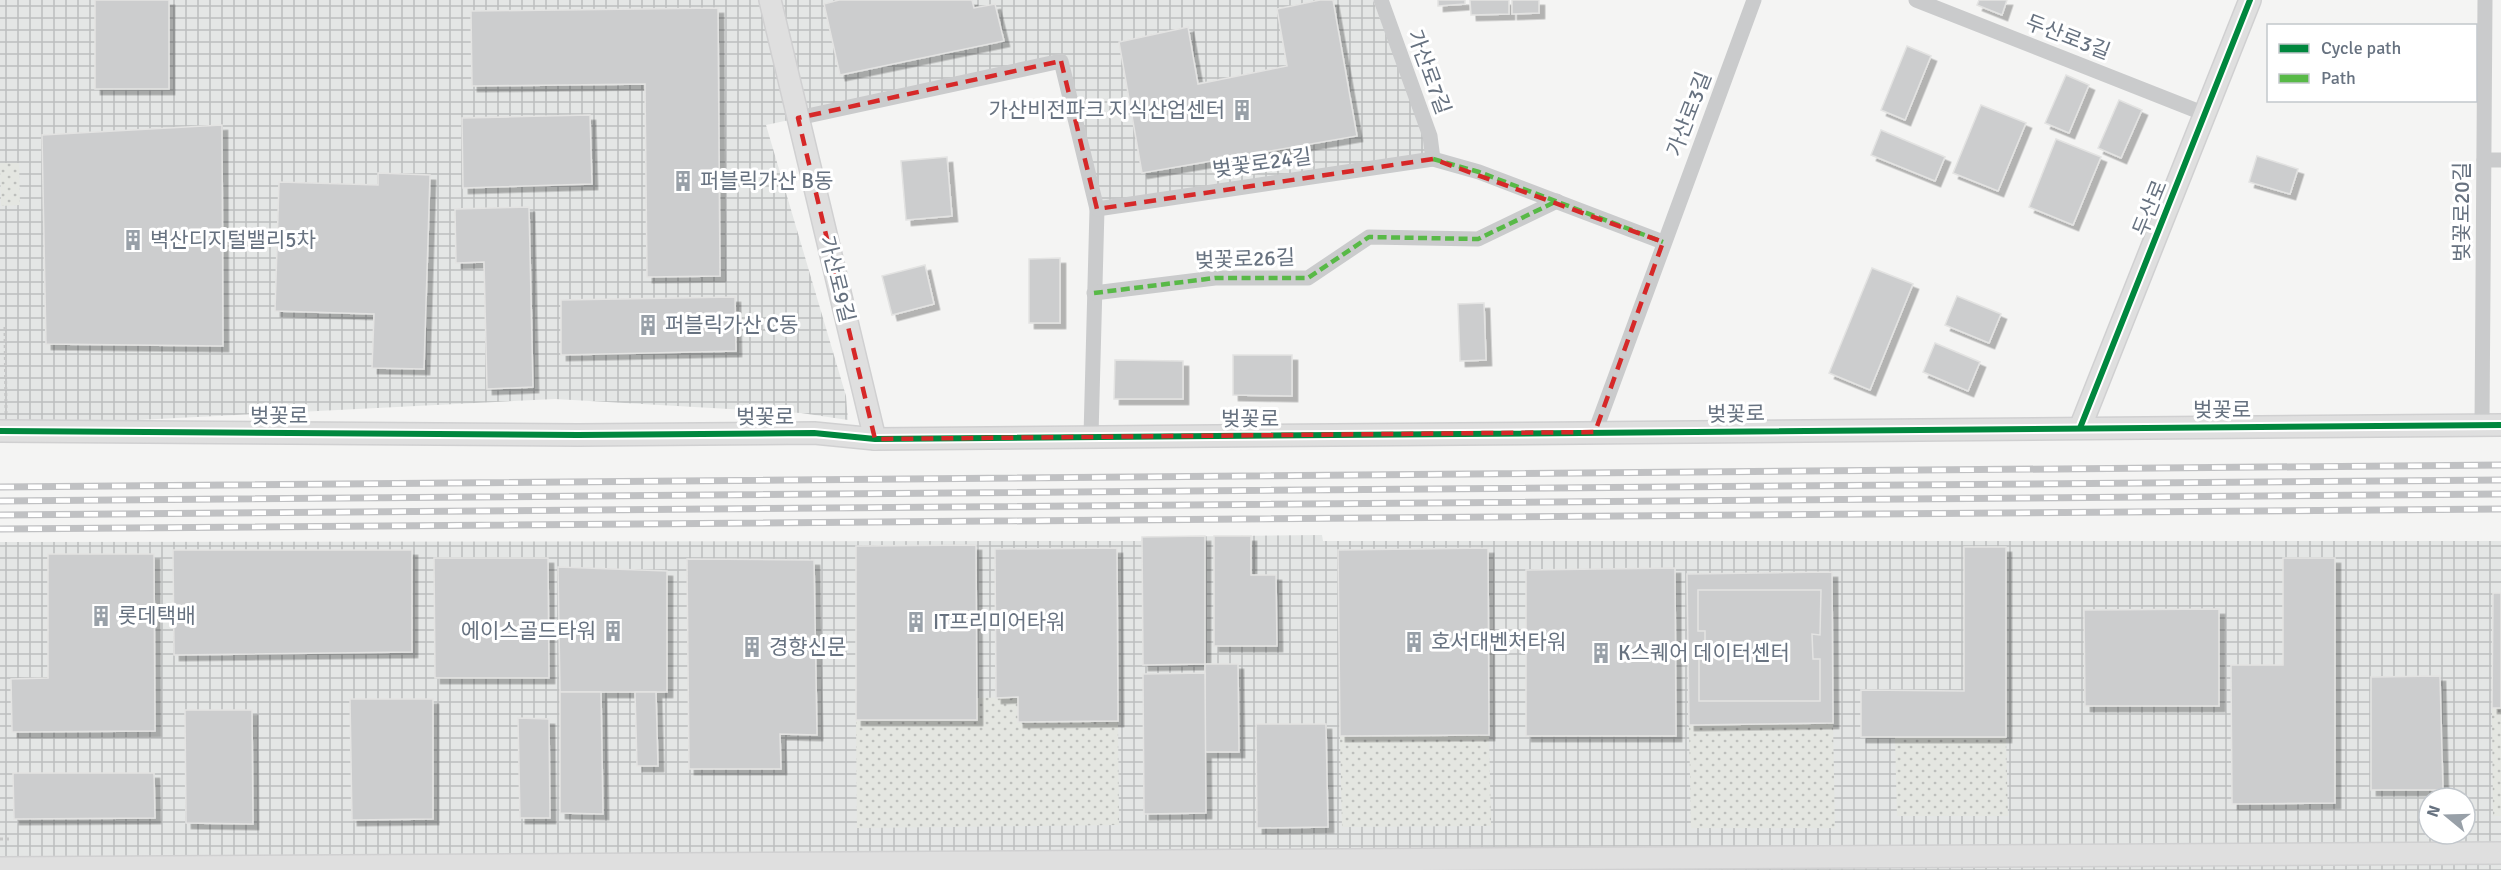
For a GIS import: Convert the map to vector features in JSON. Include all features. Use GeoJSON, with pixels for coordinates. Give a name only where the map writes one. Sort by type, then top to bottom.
{"type":"FeatureCollection","features":[{"type":"Feature","properties":{"kind":"street","name":"가산로9길"},"geometry":{"type":"LineString","coordinates":[[770,0],[875,439]]}},
{"type":"Feature","properties":{"kind":"street","name":"가산로7길"},"geometry":{"type":"LineString","coordinates":[[1381,0],[1430,136],[1432,159]]}},
{"type":"Feature","properties":{"kind":"street","name":"가산로3길"},"geometry":{"type":"LineString","coordinates":[[1595,432],[1663,242],[1754,0]]}},
{"type":"Feature","properties":{"kind":"street","name":"두산로3길"},"geometry":{"type":"LineString","coordinates":[[1916,0],[2205,114]]}},
{"type":"Feature","properties":{"kind":"street","name":"두산로"},"geometry":{"type":"LineString","coordinates":[[2080,428],[2250,0]]}},
{"type":"Feature","properties":{"kind":"street","name":"벚꽃로20길"},"geometry":{"type":"LineString","coordinates":[[2485,0],[2484,160],[2491,425]]}},
{"type":"Feature","properties":{"kind":"street"},"geometry":{"type":"LineString","coordinates":[[798,118],[1061,62],[1097,209],[1091,436]]}},
{"type":"Feature","properties":{"kind":"street"},"geometry":{"type":"LineString","coordinates":[[1432,159],[1479,172],[1663,242]]}},
{"type":"Feature","properties":{"kind":"street","name":"벚꽃로24길"},"geometry":{"type":"LineString","coordinates":[[1097,209],[1432,159]]}},
{"type":"Feature","properties":{"kind":"street"},"geometry":{"type":"LineString","coordinates":[[2484,160],[2501,160]]}},
{"type":"Feature","properties":{"kind":"street","name":"벚꽃로26길"},"geometry":{"type":"LineString","coordinates":[[1094,293],[1215,278],[1308,278],[1369,237],[1478,239],[1557,201]]}},
{"type":"Feature","properties":{"kind":"street","name":"벚꽃로"},"geometry":{"type":"LineString","coordinates":[[3,431],[566,435],[814,433],[875,439],[2491,425]]}},
{"type":"Feature","properties":{"kind":"street"},"geometry":{"type":"LineString","coordinates":[[0,868],[2304,862],[2501,853]]}},
{"type":"Feature","properties":{"kind":"path"},"geometry":{"type":"LineString","coordinates":[[3,431],[5,327]]}},
{"type":"Feature","properties":{"kind":"path"},"geometry":{"type":"LineString","coordinates":[[0,839],[10,840]]}},
{"type":"Feature","properties":{"kind":"highlighted area"},"geometry":{"type":"Polygon","coordinates":[[[1061,61],[1097,209],[1433,159],[1663,242],[1595,432],[875,439],[798,118],[1061,61]]]}},
{"type":"Feature","properties":{"kind":"shaded area"},"geometry":{"type":"Polygon","coordinates":[[[0,0],[1373,0],[1433,159],[1097,209],[1060,62],[766,125],[846,396],[848,420],[801,413],[555,399],[0,427],[0,0]]]}},
{"type":"Feature","properties":{"kind":"shaded area"},"geometry":{"type":"Polygon","coordinates":[[[0,163],[19,163],[20,205],[1,206],[0,163]]]}},
{"type":"Feature","properties":{"kind":"shaded area"},"geometry":{"type":"Polygon","coordinates":[[[1322,535],[1323,541],[2501,541],[2501,870],[0,870],[0,542],[1141,541],[1142,537],[1322,535]]]}},
{"type":"Feature","properties":{"kind":"shaded area"},"geometry":{"type":"Polygon","coordinates":[[[1018,697],[1019,722],[1118,721],[1119,825],[857,828],[856,720],[976,720],[977,698],[1018,697]]]}},
{"type":"Feature","properties":{"kind":"shaded area"},"geometry":{"type":"Polygon","coordinates":[[[2492,708],[2501,708],[2501,816],[2493,816],[2492,708]]]}},
{"type":"Feature","properties":{"kind":"shaded area"},"geometry":{"type":"Polygon","coordinates":[[[1833,723],[1835,828],[1691,828],[1689,725],[1833,723]]]}},
{"type":"Feature","properties":{"kind":"shaded area"},"geometry":{"type":"Polygon","coordinates":[[[1489,735],[1491,826],[1342,827],[1340,736],[1489,735]]]}},
{"type":"Feature","properties":{"kind":"shaded area"},"geometry":{"type":"Polygon","coordinates":[[[1895,737],[2006,737],[2008,816],[1897,816],[1895,737]]]}},
{"type":"Feature","properties":{"kind":"building"},"geometry":{"type":"Polygon","coordinates":[[[95,0],[169,0],[169,89],[95,89],[95,0]]]}},
{"type":"Feature","properties":{"kind":"building"},"geometry":{"type":"Polygon","coordinates":[[[839,0],[972,0],[974,8],[995,4],[1004,41],[840,75],[824,4],[839,0]]]}},
{"type":"Feature","properties":{"kind":"building","name":"가산비전파크 지식산업센터"},"geometry":{"type":"Polygon","coordinates":[[[1320,0],[1333,0],[1357,136],[1142,173],[1119,42],[1188,27],[1198,84],[1287,66],[1277,9],[1320,0]]]}},
{"type":"Feature","properties":{"kind":"building"},"geometry":{"type":"Polygon","coordinates":[[[1438,0],[1465,0],[1465,4],[1438,6],[1438,0]]]}},
{"type":"Feature","properties":{"kind":"building"},"geometry":{"type":"Polygon","coordinates":[[[1470,0],[1509,0],[1509,14],[1471,15],[1470,0]]]}},
{"type":"Feature","properties":{"kind":"building"},"geometry":{"type":"Polygon","coordinates":[[[1512,0],[1539,0],[1539,13],[1512,14],[1512,0]]]}},
{"type":"Feature","properties":{"kind":"building"},"geometry":{"type":"Polygon","coordinates":[[[1979,0],[2007,0],[2002,15],[1977,5],[1979,0]]]}},
{"type":"Feature","properties":{"kind":"building","name":"퍼블릭가산 B동"},"geometry":{"type":"Polygon","coordinates":[[[718,8],[720,276],[647,277],[645,84],[472,86],[471,11],[718,8]]]}},
{"type":"Feature","properties":{"kind":"building"},"geometry":{"type":"Polygon","coordinates":[[[1907,46],[1931,56],[1905,120],[1881,110],[1907,46]]]}},
{"type":"Feature","properties":{"kind":"building"},"geometry":{"type":"Polygon","coordinates":[[[2066,75],[2089,85],[2069,133],[2045,123],[2066,75]]]}},
{"type":"Feature","properties":{"kind":"building"},"geometry":{"type":"Polygon","coordinates":[[[2119,100],[2142,110],[2121,158],[2098,148],[2119,100]]]}},
{"type":"Feature","properties":{"kind":"building"},"geometry":{"type":"Polygon","coordinates":[[[1981,105],[2026,123],[1998,191],[1953,173],[1981,105]]]}},
{"type":"Feature","properties":{"kind":"building"},"geometry":{"type":"Polygon","coordinates":[[[590,115],[592,184],[463,188],[462,118],[590,115]]]}},
{"type":"Feature","properties":{"kind":"building","name":"벽산디지털밸리5차"},"geometry":{"type":"Polygon","coordinates":[[[222,125],[223,346],[46,344],[42,135],[222,125]]]}},
{"type":"Feature","properties":{"kind":"building"},"geometry":{"type":"Polygon","coordinates":[[[1881,130],[1945,157],[1935,181],[1871,155],[1881,130]]]}},
{"type":"Feature","properties":{"kind":"building"},"geometry":{"type":"Polygon","coordinates":[[[2056,139],[2101,157],[2073,225],[2029,207],[2056,139]]]}},
{"type":"Feature","properties":{"kind":"building"},"geometry":{"type":"Polygon","coordinates":[[[2257,156],[2298,169],[2290,194],[2249,182],[2257,156]]]}},
{"type":"Feature","properties":{"kind":"building"},"geometry":{"type":"Polygon","coordinates":[[[947,157],[952,216],[906,220],[901,161],[947,157]]]}},
{"type":"Feature","properties":{"kind":"building"},"geometry":{"type":"Polygon","coordinates":[[[378,173],[430,175],[424,369],[372,368],[374,314],[275,311],[279,182],[378,185],[378,173]]]}},
{"type":"Feature","properties":{"kind":"building"},"geometry":{"type":"Polygon","coordinates":[[[529,207],[533,387],[487,389],[484,262],[456,263],[455,209],[529,207]]]}},
{"type":"Feature","properties":{"kind":"building"},"geometry":{"type":"Polygon","coordinates":[[[1060,258],[1060,323],[1029,323],[1029,259],[1060,258]]]}},
{"type":"Feature","properties":{"kind":"building"},"geometry":{"type":"Polygon","coordinates":[[[925,265],[934,304],[892,315],[882,276],[925,265]]]}},
{"type":"Feature","properties":{"kind":"building"},"geometry":{"type":"Polygon","coordinates":[[[1872,268],[1913,284],[1870,390],[1829,373],[1872,268]]]}},
{"type":"Feature","properties":{"kind":"building"},"geometry":{"type":"Polygon","coordinates":[[[1957,296],[2001,314],[1989,343],[1945,325],[1957,296]]]}},
{"type":"Feature","properties":{"kind":"building","name":"퍼블릭가산 C동"},"geometry":{"type":"Polygon","coordinates":[[[735,297],[736,351],[561,355],[561,300],[735,297]]]}},
{"type":"Feature","properties":{"kind":"building"},"geometry":{"type":"Polygon","coordinates":[[[1484,303],[1486,360],[1460,361],[1458,304],[1484,303]]]}},
{"type":"Feature","properties":{"kind":"building"},"geometry":{"type":"Polygon","coordinates":[[[1935,343],[1980,362],[1968,391],[1923,372],[1935,343]]]}},
{"type":"Feature","properties":{"kind":"building"},"geometry":{"type":"Polygon","coordinates":[[[1233,355],[1292,355],[1292,396],[1233,395],[1233,355]]]}},
{"type":"Feature","properties":{"kind":"building"},"geometry":{"type":"Polygon","coordinates":[[[1115,360],[1183,361],[1183,399],[1114,399],[1115,360]]]}},
{"type":"Feature","properties":{"kind":"building"},"geometry":{"type":"Polygon","coordinates":[[[1205,536],[1205,664],[1143,665],[1142,537],[1205,536]]]}},
{"type":"Feature","properties":{"kind":"building"},"geometry":{"type":"Polygon","coordinates":[[[1214,536],[1251,536],[1251,575],[1276,575],[1277,646],[1214,646],[1214,536]]]}},
{"type":"Feature","properties":{"kind":"building","name":"IT프리미어타워"},"geometry":{"type":"Polygon","coordinates":[[[976,545],[977,720],[856,720],[856,546],[976,545]]]}},
{"type":"Feature","properties":{"kind":"building"},"geometry":{"type":"Polygon","coordinates":[[[1964,547],[2006,547],[2006,737],[1861,737],[1861,690],[1964,691],[1964,547]]]}},
{"type":"Feature","properties":{"kind":"building"},"geometry":{"type":"Polygon","coordinates":[[[1117,548],[1118,721],[1018,722],[1018,697],[996,698],[995,549],[1117,548]]]}},
{"type":"Feature","properties":{"kind":"building","name":"호서대벤처타워"},"geometry":{"type":"Polygon","coordinates":[[[1488,548],[1489,735],[1340,736],[1338,550],[1488,548]]]}},
{"type":"Feature","properties":{"kind":"building"},"geometry":{"type":"Polygon","coordinates":[[[173,550],[412,550],[412,652],[174,655],[173,550]]]}},
{"type":"Feature","properties":{"kind":"building","name":"롯데택배"},"geometry":{"type":"Polygon","coordinates":[[[48,554],[154,554],[155,731],[12,732],[11,679],[48,678],[48,554]]]}},
{"type":"Feature","properties":{"kind":"building"},"geometry":{"type":"Polygon","coordinates":[[[434,558],[548,558],[549,678],[435,678],[434,558]]]}},
{"type":"Feature","properties":{"kind":"building"},"geometry":{"type":"Polygon","coordinates":[[[2283,558],[2335,558],[2335,803],[2232,804],[2231,665],[2283,665],[2283,558]]]}},
{"type":"Feature","properties":{"kind":"building","name":"경향신문"},"geometry":{"type":"Polygon","coordinates":[[[687,559],[814,560],[817,735],[780,734],[781,769],[689,769],[687,559]]]}},
{"type":"Feature","properties":{"kind":"building","name":"에이스골드타워"},"geometry":{"type":"Polygon","coordinates":[[[558,567],[667,571],[667,692],[560,692],[558,567]]]}},
{"type":"Feature","properties":{"kind":"building","name":"K스퀘어 데이터센터"},"geometry":{"type":"Polygon","coordinates":[[[1675,568],[1676,736],[1526,736],[1526,570],[1675,568]]]}},
{"type":"Feature","properties":{"kind":"building"},"geometry":{"type":"Polygon","coordinates":[[[1832,572],[1833,723],[1689,725],[1687,574],[1832,572]]]}},
{"type":"Feature","properties":{"kind":"building"},"geometry":{"type":"Polygon","coordinates":[[[1698,590],[1821,590],[1820,635],[1812,634],[1813,659],[1820,659],[1820,701],[1699,701],[1699,653],[1705,653],[1705,631],[1698,631],[1698,590]]]}},
{"type":"Feature","properties":{"kind":"building"},"geometry":{"type":"Polygon","coordinates":[[[2493,593],[2501,593],[2501,708],[2492,708],[2493,593]]]}},
{"type":"Feature","properties":{"kind":"building"},"geometry":{"type":"Polygon","coordinates":[[[2219,609],[2219,706],[2085,706],[2084,610],[2219,609]]]}},
{"type":"Feature","properties":{"kind":"building"},"geometry":{"type":"Polygon","coordinates":[[[1205,664],[1238,664],[1239,752],[1205,752],[1205,664]]]}},
{"type":"Feature","properties":{"kind":"building"},"geometry":{"type":"Polygon","coordinates":[[[1205,673],[1206,813],[1144,814],[1143,674],[1205,673]]]}},
{"type":"Feature","properties":{"kind":"building"},"geometry":{"type":"Polygon","coordinates":[[[2440,676],[2443,786],[2417,786],[2417,790],[2371,790],[2371,677],[2440,676]]]}},
{"type":"Feature","properties":{"kind":"building"},"geometry":{"type":"Polygon","coordinates":[[[560,692],[601,692],[603,814],[560,813],[560,692]]]}},
{"type":"Feature","properties":{"kind":"building"},"geometry":{"type":"Polygon","coordinates":[[[635,692],[656,692],[658,766],[637,766],[635,692]]]}},
{"type":"Feature","properties":{"kind":"building"},"geometry":{"type":"Polygon","coordinates":[[[350,699],[433,699],[433,819],[352,820],[350,699]]]}},
{"type":"Feature","properties":{"kind":"building"},"geometry":{"type":"Polygon","coordinates":[[[185,710],[252,710],[253,824],[186,823],[185,710]]]}},
{"type":"Feature","properties":{"kind":"building"},"geometry":{"type":"Polygon","coordinates":[[[518,718],[549,719],[550,818],[520,818],[518,718]]]}},
{"type":"Feature","properties":{"kind":"building"},"geometry":{"type":"Polygon","coordinates":[[[1256,724],[1326,724],[1328,827],[1257,828],[1256,724]]]}},
{"type":"Feature","properties":{"kind":"building"},"geometry":{"type":"Polygon","coordinates":[[[13,773],[154,773],[155,818],[14,819],[13,773]]]}},
{"type":"Feature","properties":{"kind":"railway"},"geometry":{"type":"LineString","coordinates":[[0,487],[2501,465]]}},
{"type":"Feature","properties":{"kind":"railway"},"geometry":{"type":"LineString","coordinates":[[0,501],[2501,480]]}},
{"type":"Feature","properties":{"kind":"railway"},"geometry":{"type":"LineString","coordinates":[[0,515],[2501,494]]}},
{"type":"Feature","properties":{"kind":"railway"},"geometry":{"type":"LineString","coordinates":[[0,529],[2501,509]]}},
{"type":"Feature","properties":{"kind":"marked path"},"geometry":{"type":"LineString","coordinates":[[1433,159],[1479,172],[1663,242]]}},
{"type":"Feature","properties":{"kind":"marked path"},"geometry":{"type":"LineString","coordinates":[[1094,293],[1215,278],[1308,278],[1369,237],[1478,239],[1557,201]]}},
{"type":"Feature","properties":{"kind":"cycle path"},"geometry":{"type":"LineString","coordinates":[[2080,428],[2250,0]]}},
{"type":"Feature","properties":{"kind":"cycle path"},"geometry":{"type":"LineString","coordinates":[[0,431],[578,435],[814,433],[875,439],[2501,425]]}},
{"type":"Feature","properties":{"kind":"place","name":"가산비전파크 지식산업센터"},"geometry":{"type":"Point","coordinates":[1242,110]}},
{"type":"Feature","properties":{"kind":"place","name":"퍼블릭가산 B동"},"geometry":{"type":"Point","coordinates":[683,181]}},
{"type":"Feature","properties":{"kind":"place","name":"벽산디지털밸리5차"},"geometry":{"type":"Point","coordinates":[133,240]}},
{"type":"Feature","properties":{"kind":"place","name":"퍼블릭가산 C동"},"geometry":{"type":"Point","coordinates":[648,325]}},
{"type":"Feature","properties":{"kind":"place","name":"롯데택배"},"geometry":{"type":"Point","coordinates":[101,616]}},
{"type":"Feature","properties":{"kind":"place","name":"IT프리미어타워"},"geometry":{"type":"Point","coordinates":[916,622]}},
{"type":"Feature","properties":{"kind":"place","name":"에이스골드타워"},"geometry":{"type":"Point","coordinates":[613,631]}},
{"type":"Feature","properties":{"kind":"place","name":"호서대벤처타워"},"geometry":{"type":"Point","coordinates":[1414,642]}},
{"type":"Feature","properties":{"kind":"place","name":"경향신문"},"geometry":{"type":"Point","coordinates":[752,647]}},
{"type":"Feature","properties":{"kind":"place","name":"K스퀘어 데이터센터"},"geometry":{"type":"Point","coordinates":[1601,653]}}]}
